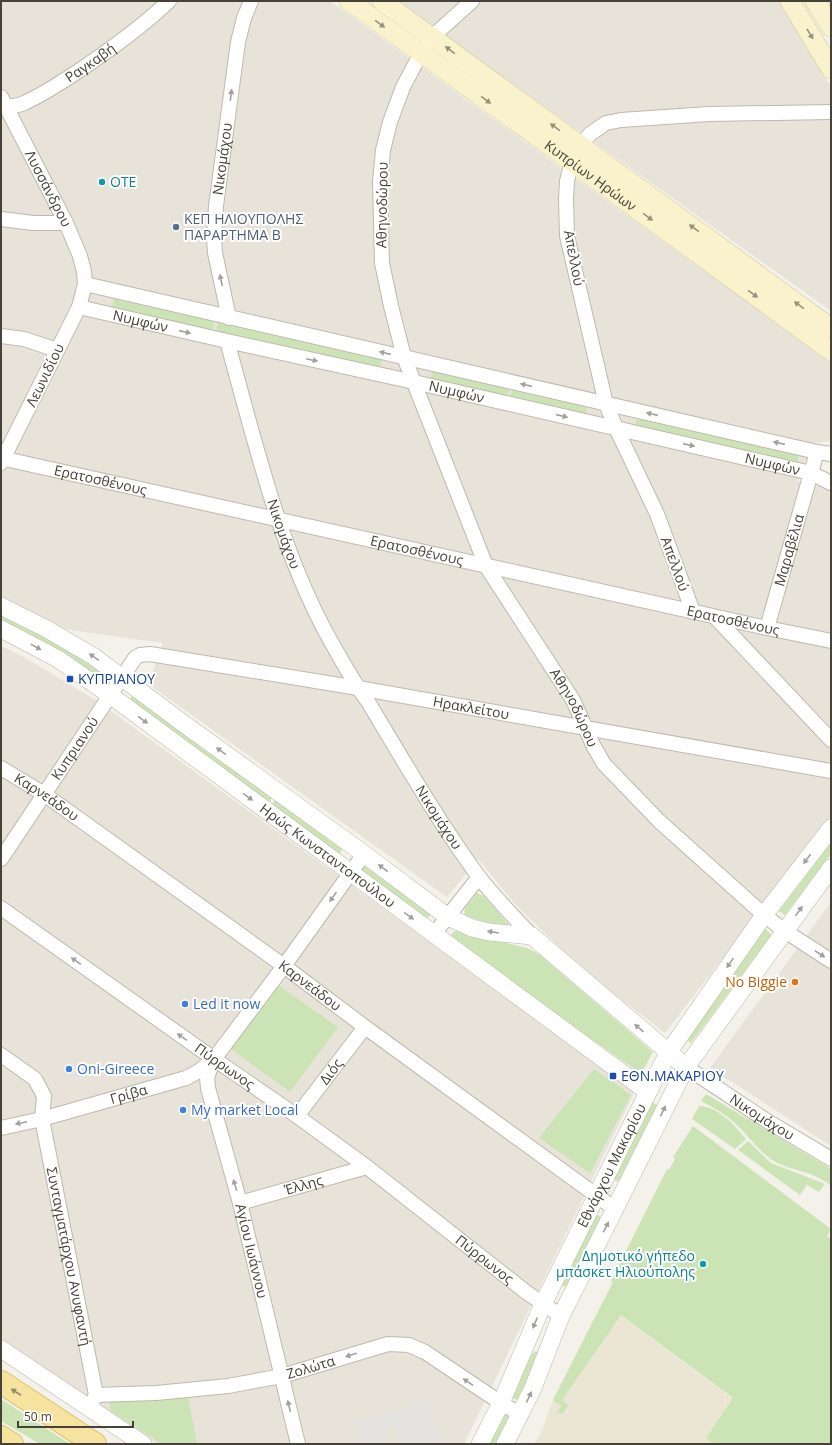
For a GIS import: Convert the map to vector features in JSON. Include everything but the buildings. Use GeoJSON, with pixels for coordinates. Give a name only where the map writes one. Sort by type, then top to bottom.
{"type":"FeatureCollection","features":[{"type":"Feature","properties":{"kind":"main road","name":"Κυπρίων Ηρώων"},"geometry":{"type":"LineString","coordinates":[[349,1],[420,53],[577,154],[831,328]]}},
{"type":"Feature","properties":{"kind":"main road","name":"Κυπρίων Ηρώων"},"geometry":{"type":"LineString","coordinates":[[382,1],[432,37],[577,154],[831,351]]}},
{"type":"Feature","properties":{"kind":"main road"},"geometry":{"type":"LineString","coordinates":[[790,1],[831,68]]}},
{"type":"Feature","properties":{"kind":"main road"},"geometry":{"type":"LineString","coordinates":[[816,1],[831,27]]}},
{"type":"Feature","properties":{"kind":"main road"},"geometry":{"type":"LineString","coordinates":[[1,1382],[95,1444]]}},
{"type":"Feature","properties":{"kind":"main road"},"geometry":{"type":"LineString","coordinates":[[1,1437],[12,1444]]}},
{"type":"Feature","properties":{"kind":"street","name":"Ραγκαβή"},"geometry":{"type":"LineString","coordinates":[[3,104],[21,104],[68,78],[122,40],[169,1]]}},
{"type":"Feature","properties":{"kind":"street","name":"Νικομάχου"},"geometry":{"type":"LineString","coordinates":[[229,318],[215,252],[214,238],[216,206],[238,42],[244,18],[251,1]]}},
{"type":"Feature","properties":{"kind":"street","name":"Αθηνοδώρου"},"geometry":{"type":"LineString","coordinates":[[472,1],[432,37],[420,53],[403,87],[390,122],[384,150],[380,182],[382,263],[404,358],[486,566],[573,700],[604,764],[659,821],[764,915],[785,931],[831,961]]}},
{"type":"Feature","properties":{"kind":"street","name":"Λυσσάνδρου"},"geometry":{"type":"LineString","coordinates":[[3,104],[66,223],[80,256],[85,284]]}},
{"type":"Feature","properties":{"kind":"street","name":"Απελλού"},"geometry":{"type":"LineString","coordinates":[[693,612],[656,514],[606,404],[567,236],[567,181],[577,154],[590,134],[606,123],[622,120],[709,114],[831,112]]}},
{"type":"Feature","properties":{"kind":"street"},"geometry":{"type":"LineString","coordinates":[[1,218],[33,223],[66,223]]}},
{"type":"Feature","properties":{"kind":"street","name":"Νυμφών"},"geometry":{"type":"LineString","coordinates":[[85,284],[824,453]]}},
{"type":"Feature","properties":{"kind":"street","name":"Λεωνιδίου"},"geometry":{"type":"LineString","coordinates":[[2,460],[79,307],[85,284]]}},
{"type":"Feature","properties":{"kind":"street","name":"Νυμφών"},"geometry":{"type":"LineString","coordinates":[[79,307],[811,473],[831,483]]}},
{"type":"Feature","properties":{"kind":"street"},"geometry":{"type":"LineString","coordinates":[[1,336],[24,339],[57,350]]}},
{"type":"Feature","properties":{"kind":"street","name":"Νικομάχου"},"geometry":{"type":"LineString","coordinates":[[227,341],[277,519],[307,594],[323,628],[358,688],[367,700],[439,818],[479,877],[532,936],[668,1053],[686,1067],[764,1119],[831,1159]]}},
{"type":"Feature","properties":{"kind":"street","name":"Μαραβέλια"},"geometry":{"type":"LineString","coordinates":[[767,628],[811,473],[824,453]]}},
{"type":"Feature","properties":{"kind":"street","name":"Ερατοσθένους"},"geometry":{"type":"LineString","coordinates":[[2,460],[277,519],[715,617],[831,641]]}},
{"type":"Feature","properties":{"kind":"street"},"geometry":{"type":"LineString","coordinates":[[811,473],[831,475]]}},
{"type":"Feature","properties":{"kind":"street","name":"Ηρώς Κωνσταντοπούλου"},"geometry":{"type":"LineString","coordinates":[[1,606],[93,656],[448,917],[472,928],[490,932],[532,936]]}},
{"type":"Feature","properties":{"kind":"street"},"geometry":{"type":"LineString","coordinates":[[715,617],[831,740]]}},
{"type":"Feature","properties":{"kind":"street","name":"Ηρώς Κωνσταντοπούλου"},"geometry":{"type":"LineString","coordinates":[[1,629],[58,659],[110,695],[648,1092]]}},
{"type":"Feature","properties":{"kind":"street","name":"Ηρακλείτου"},"geometry":{"type":"LineString","coordinates":[[122,678],[135,658],[140,655],[150,654],[358,688],[831,771]]}},
{"type":"Feature","properties":{"kind":"street","name":"Κυπριανού"},"geometry":{"type":"LineString","coordinates":[[1,859],[122,678]]}},
{"type":"Feature","properties":{"kind":"street","name":"Καρνεάδου"},"geometry":{"type":"LineString","coordinates":[[1,768],[44,794],[284,966],[365,1027],[615,1209]]}},
{"type":"Feature","properties":{"kind":"street","name":"Εθνάρχου Μακαρίου"},"geometry":{"type":"LineString","coordinates":[[480,1444],[501,1403],[543,1304],[668,1053],[764,915],[831,828]]}},
{"type":"Feature","properties":{"kind":"street","name":"Γρίβα"},"geometry":{"type":"LineString","coordinates":[[1,1128],[42,1119],[186,1078],[199,1071],[214,1059],[284,966],[364,854]]}},
{"type":"Feature","properties":{"kind":"street","name":"Εθνάρχου Μακαρίου"},"geometry":{"type":"LineString","coordinates":[[505,1444],[521,1415],[533,1388],[561,1316],[686,1067],[831,868]]}},
{"type":"Feature","properties":{"kind":"street"},"geometry":{"type":"LineString","coordinates":[[434,934],[479,877]]}},
{"type":"Feature","properties":{"kind":"street","name":"Πύρρωνος"},"geometry":{"type":"LineString","coordinates":[[1,908],[297,1116],[367,1167],[526,1292],[561,1316]]}},
{"type":"Feature","properties":{"kind":"street","name":"Διός"},"geometry":{"type":"LineString","coordinates":[[297,1116],[365,1027]]}},
{"type":"Feature","properties":{"kind":"street","name":"Συνταγματάρχου Ανυφαντή"},"geometry":{"type":"LineString","coordinates":[[1,1055],[35,1079],[44,1096],[42,1119],[92,1402]]}},
{"type":"Feature","properties":{"kind":"street","name":"Αγίου Ιωάννου"},"geometry":{"type":"LineString","coordinates":[[214,1059],[207,1078],[208,1088],[240,1203],[298,1444]]}},
{"type":"Feature","properties":{"kind":"street","name":"Έλλης"},"geometry":{"type":"LineString","coordinates":[[240,1203],[367,1167]]}},
{"type":"Feature","properties":{"kind":"street","name":"Ζολώτα"},"geometry":{"type":"LineString","coordinates":[[92,1402],[156,1393],[228,1386],[282,1376],[388,1344],[409,1345],[425,1352],[521,1415]]}},
{"type":"Feature","properties":{"kind":"street"},"geometry":{"type":"LineString","coordinates":[[1,1349],[92,1402],[143,1444]]}},
{"type":"Feature","properties":{"kind":"shaded area"},"geometry":{"type":"Polygon","coordinates":[[[1,1],[330,1],[831,363],[831,441],[812,443],[798,481],[831,489],[831,817],[665,1033],[579,967],[514,903],[478,859],[447,897],[151,686],[153,670],[163,643],[64,629],[1,598],[1,1]]]}},
{"type":"Feature","properties":{"kind":"shaded area"},"geometry":{"type":"Polygon","coordinates":[[[396,1],[779,1],[831,87],[831,311],[396,1]]]}},
{"type":"Feature","properties":{"kind":"shaded area"},"geometry":{"type":"Polygon","coordinates":[[[1,646],[24,657],[97,701],[635,1091],[464,1444],[157,1444],[69,1389],[1,1343],[1,646]]]}},
{"type":"Feature","properties":{"kind":"shaded area"},"geometry":{"type":"Polygon","coordinates":[[[831,902],[831,1146],[710,1068],[831,902]]]}},
{"type":"Feature","properties":{"kind":"shaded area"},"geometry":{"type":"Polygon","coordinates":[[[603,1302],[733,1399],[706,1438],[714,1444],[534,1444],[541,1433],[553,1400],[603,1302]]]}},
{"type":"Feature","properties":{"kind":"shaded area"},"geometry":{"type":"Polygon","coordinates":[[[429,1399],[444,1444],[404,1444],[398,1425],[385,1429],[389,1444],[359,1444],[353,1421],[407,1409],[407,1405],[429,1399]]]}},
{"type":"Feature","properties":{"kind":"green space"},"geometry":{"type":"Polygon","coordinates":[[[114,299],[214,321],[212,330],[112,307],[114,299]]]}},
{"type":"Feature","properties":{"kind":"green space"},"geometry":{"type":"Polygon","coordinates":[[[218,323],[382,360],[380,368],[216,331],[218,323]]]}},
{"type":"Feature","properties":{"kind":"green space"},"geometry":{"type":"Polygon","coordinates":[[[432,371],[509,389],[507,397],[430,380],[432,371]]]}},
{"type":"Feature","properties":{"kind":"green space"},"geometry":{"type":"Polygon","coordinates":[[[512,390],[587,407],[585,415],[510,398],[512,390]]]}},
{"type":"Feature","properties":{"kind":"green space"},"geometry":{"type":"Polygon","coordinates":[[[637,418],[799,455],[797,463],[635,426],[637,418]]]}},
{"type":"Feature","properties":{"kind":"green space"},"geometry":{"type":"Polygon","coordinates":[[[1,613],[54,640],[104,673],[100,680],[1,622],[1,613]]]}},
{"type":"Feature","properties":{"kind":"green space"},"geometry":{"type":"Polygon","coordinates":[[[133,694],[273,797],[268,803],[129,701],[133,694]]]}},
{"type":"Feature","properties":{"kind":"green space"},"geometry":{"type":"Polygon","coordinates":[[[276,799],[343,848],[339,855],[271,805],[276,799]]]}},
{"type":"Feature","properties":{"kind":"green space"},"geometry":{"type":"Polygon","coordinates":[[[831,842],[831,854],[785,915],[779,911],[831,842]]]}},
{"type":"Feature","properties":{"kind":"green space"},"geometry":{"type":"Polygon","coordinates":[[[366,864],[432,913],[427,919],[361,870],[366,864]]]}},
{"type":"Feature","properties":{"kind":"green space"},"geometry":{"type":"Polygon","coordinates":[[[477,893],[484,896],[510,926],[507,929],[465,916],[464,912],[466,907],[477,893]]]}},
{"type":"Feature","properties":{"kind":"green space"},"geometry":{"type":"Polygon","coordinates":[[[764,928],[772,935],[691,1043],[683,1038],[764,928]]]}},
{"type":"Feature","properties":{"kind":"green space"},"geometry":{"type":"Polygon","coordinates":[[[457,931],[527,948],[539,954],[653,1052],[641,1074],[453,941],[451,935],[453,932],[457,931]]]}},
{"type":"Feature","properties":{"kind":"green space"},"geometry":{"type":"Polygon","coordinates":[[[278,985],[338,1027],[290,1092],[231,1049],[278,985]]]}},
{"type":"Feature","properties":{"kind":"green space"},"geometry":{"type":"Polygon","coordinates":[[[594,1069],[631,1095],[590,1173],[539,1138],[594,1069]]]}},
{"type":"Feature","properties":{"kind":"green space"},"geometry":{"type":"Polygon","coordinates":[[[706,1094],[831,1169],[831,1186],[818,1177],[787,1167],[772,1160],[763,1153],[730,1119],[701,1101],[706,1094]]]}},
{"type":"Feature","properties":{"kind":"green space"},"geometry":{"type":"Polygon","coordinates":[[[651,1102],[658,1105],[620,1183],[613,1179],[651,1102]]]}},
{"type":"Feature","properties":{"kind":"green space"},"geometry":{"type":"Polygon","coordinates":[[[699,1106],[713,1109],[719,1113],[726,1118],[746,1139],[735,1149],[692,1119],[699,1106]]]}},
{"type":"Feature","properties":{"kind":"green space"},"geometry":{"type":"Polygon","coordinates":[[[693,1126],[831,1229],[827,1236],[831,1239],[831,1444],[714,1444],[706,1438],[733,1398],[621,1315],[562,1400],[568,1405],[563,1414],[557,1412],[562,1406],[553,1400],[613,1282],[611,1281],[667,1169],[669,1170],[675,1159],[673,1157],[693,1126]]]}},
{"type":"Feature","properties":{"kind":"green space"},"geometry":{"type":"Polygon","coordinates":[[[748,1141],[771,1163],[825,1184],[819,1192],[807,1185],[800,1195],[738,1150],[748,1141]]]}},
{"type":"Feature","properties":{"kind":"green space"},"geometry":{"type":"Polygon","coordinates":[[[595,1216],[600,1216],[601,1219],[568,1285],[565,1287],[561,1284],[595,1216]]]}},
{"type":"Feature","properties":{"kind":"green space"},"geometry":{"type":"Polygon","coordinates":[[[536,1351],[540,1355],[517,1400],[511,1397],[532,1354],[536,1351]]]}},
{"type":"Feature","properties":{"kind":"green space"},"geometry":{"type":"Polygon","coordinates":[[[188,1397],[197,1444],[162,1444],[111,1411],[109,1400],[188,1397]]]}},
{"type":"Feature","properties":{"kind":"green space"},"geometry":{"type":"Polygon","coordinates":[[[1,1399],[70,1444],[40,1444],[1,1421],[1,1399]]]}},
{"type":"Feature","properties":{"kind":"green space"},"geometry":{"type":"Polygon","coordinates":[[[507,1414],[510,1416],[497,1444],[488,1444],[502,1416],[507,1414]]]}},
{"type":"Feature","properties":{"kind":"place","name":"ΟΤΕ"},"geometry":{"type":"Point","coordinates":[102,182]}},
{"type":"Feature","properties":{"kind":"place","name":"ΚΕΠ ΗΛΙΟΥΠΟΛΗΣ ΠΑΡΑΡΤΗΜΑ Β"},"geometry":{"type":"Point","coordinates":[176,227]}},
{"type":"Feature","properties":{"kind":"place","name":"ΚΥΠΡΙΑΝΟΥ"},"geometry":{"type":"Point","coordinates":[70,679]}},
{"type":"Feature","properties":{"kind":"place","name":"Νο Biggie"},"geometry":{"type":"Point","coordinates":[795,982]}},
{"type":"Feature","properties":{"kind":"place","name":"Led it now"},"geometry":{"type":"Point","coordinates":[185,1004]}},
{"type":"Feature","properties":{"kind":"place","name":"Oni-Gireece"},"geometry":{"type":"Point","coordinates":[69,1069]}},
{"type":"Feature","properties":{"kind":"place","name":"ΕΘΝ.ΜΑΚΑΡΙΟΥ"},"geometry":{"type":"Point","coordinates":[613,1076]}},
{"type":"Feature","properties":{"kind":"place","name":"My market Local"},"geometry":{"type":"Point","coordinates":[183,1110]}},
{"type":"Feature","properties":{"kind":"place","name":"Δημοτικό γήπεδο μπάσκετ Ηλιούπολης"},"geometry":{"type":"Point","coordinates":[703,1264]}}]}
